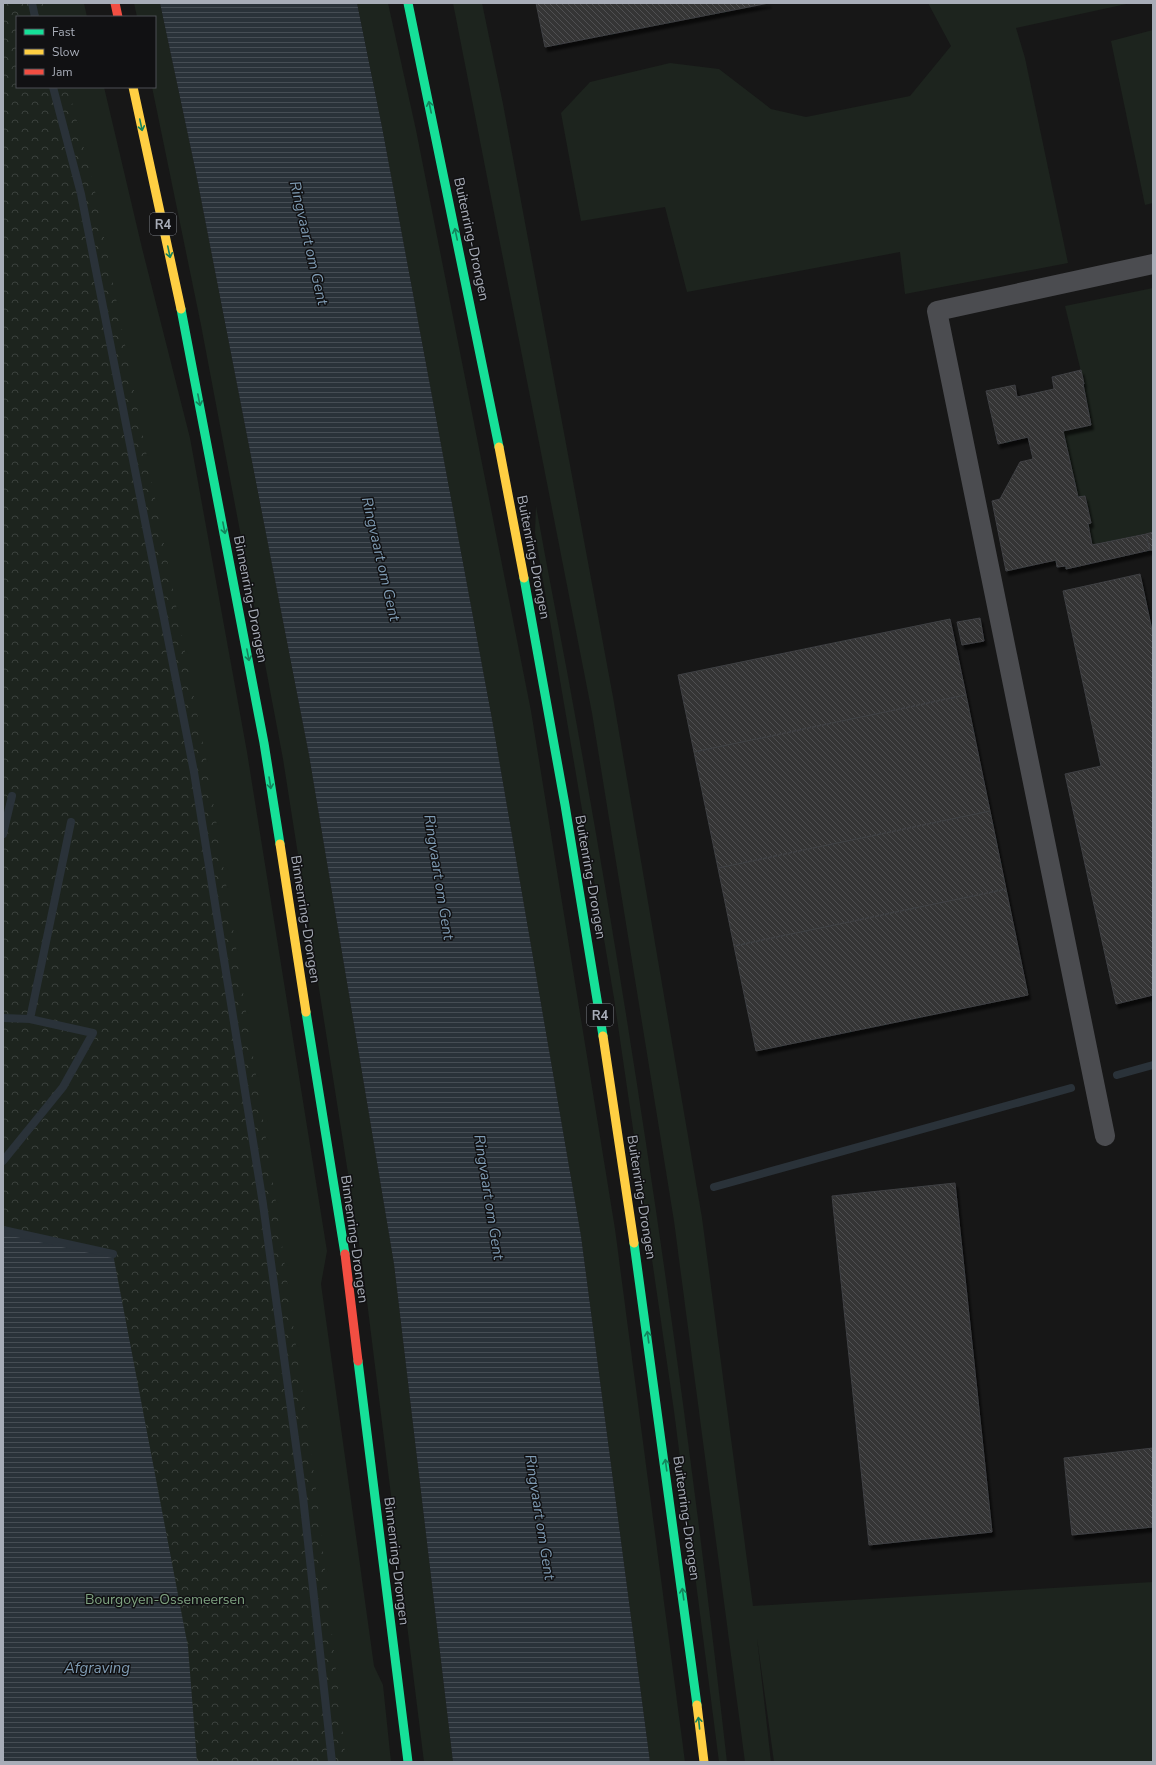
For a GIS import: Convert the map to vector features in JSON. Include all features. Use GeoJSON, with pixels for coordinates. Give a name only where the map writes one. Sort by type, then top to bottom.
{"type":"FeatureCollection","features":[{"type":"Feature","properties":{"kind":"highway"},"geometry":{"type":"LineString","coordinates":[[115,3],[118,16]]}},
{"type":"Feature","properties":{"kind":"highway","name":"Buitenring-Drongen"},"geometry":{"type":"LineString","coordinates":[[408,3],[482,364],[549,712],[588,937],[635,1238],[692,1658],[704,1762]]}},
{"type":"Feature","properties":{"kind":"highway","name":"Binnenring-Drongen"},"geometry":{"type":"LineString","coordinates":[[133,88],[192,362],[264,743],[347,1269],[408,1762]]}},
{"type":"Feature","properties":{"kind":"street"},"geometry":{"type":"LineString","coordinates":[[1105,1136],[937,311],[1153,264]]}},
{"type":"Feature","properties":{"kind":"green space"},"geometry":{"type":"Polygon","coordinates":[[[3,3],[84,3],[87,16],[16,16],[16,88],[104,88],[142,248],[190,438],[247,752],[327,1251],[321,1284],[374,1666],[383,1685],[391,1762],[197,1762],[3,3]]]}},
{"type":"Feature","properties":{"kind":"green space","name":"Bourgoyen-Ossemeersen"},"geometry":{"type":"Polygon","coordinates":[[[3,3],[46,3],[49,16],[16,16],[16,88],[68,88],[95,191],[208,769],[276,1202],[317,1496],[346,1762],[3,1762],[3,3]]]}},
{"type":"Feature","properties":{"kind":"green space"},"geometry":{"type":"Polygon","coordinates":[[[134,3],[160,3],[195,168],[309,755],[394,1264],[453,1762],[424,1762],[363,1269],[283,759],[201,325],[152,88],[156,88],[156,16],[137,16],[134,3]]]}},
{"type":"Feature","properties":{"kind":"green space"},"geometry":{"type":"Polygon","coordinates":[[[357,3],[388,3],[416,130],[531,711],[615,1229],[685,1762],[650,1762],[581,1236],[492,719],[382,127],[357,3]]]}},
{"type":"Feature","properties":{"kind":"green space"},"geometry":{"type":"Polygon","coordinates":[[[453,3],[482,3],[503,104],[613,697],[702,1218],[753,1606],[1153,1582],[1153,1762],[774,1762],[757,1638],[771,1762],[745,1762],[674,1221],[592,713],[453,3]]]}},
{"type":"Feature","properties":{"kind":"green space"},"geometry":{"type":"Polygon","coordinates":[[[928,3],[1131,3],[1016,28],[1025,58],[1068,263],[905,294],[900,252],[687,292],[665,207],[581,221],[561,113],[590,82],[670,63],[719,69],[771,109],[806,117],[910,96],[951,46],[928,3]]]}},
{"type":"Feature","properties":{"kind":"green space"},"geometry":{"type":"Polygon","coordinates":[[[1153,30],[1153,203],[1145,205],[1111,41],[1153,30]]]}},
{"type":"Feature","properties":{"kind":"green space"},"geometry":{"type":"Polygon","coordinates":[[[1153,288],[1153,532],[1092,545],[1088,524],[1091,523],[1086,496],[1078,497],[1063,431],[1091,424],[1084,384],[1065,306],[1153,288]]]}},
{"type":"Feature","properties":{"kind":"green space"},"geometry":{"type":"Polygon","coordinates":[[[536,506],[600,855],[661,1242],[696,1502],[727,1762],[719,1762],[674,1411],[614,998],[535,533],[536,506]]]}},
{"type":"Feature","properties":{"kind":"water","name":"Ringvaart om Gent"},"geometry":{"type":"Polygon","coordinates":[[[160,3],[357,3],[382,127],[492,719],[581,1236],[650,1762],[453,1762],[394,1264],[309,755],[195,168],[160,3]]]}},
{"type":"Feature","properties":{"kind":"water","name":"Afgraving"},"geometry":{"type":"Polygon","coordinates":[[[3,1230],[113,1254],[188,1647],[197,1762],[3,1762],[3,1230]]]}},
{"type":"Feature","properties":{"kind":"building"},"geometry":{"type":"Polygon","coordinates":[[[536,3],[769,3],[545,47],[536,3]]]}},
{"type":"Feature","properties":{"kind":"building"},"geometry":{"type":"Polygon","coordinates":[[[1081,370],[1091,425],[1063,431],[1078,497],[1085,496],[1091,523],[1088,524],[1092,545],[1146,534],[1150,550],[1066,569],[1066,566],[1057,567],[1056,560],[1006,571],[992,501],[1000,499],[1020,462],[1033,459],[1028,437],[998,444],[986,391],[1015,385],[1017,397],[1054,389],[1052,377],[1081,370]]]}},
{"type":"Feature","properties":{"kind":"building"},"geometry":{"type":"Polygon","coordinates":[[[1153,532],[1153,550],[1150,550],[1146,534],[1153,532]]]}},
{"type":"Feature","properties":{"kind":"building"},"geometry":{"type":"Polygon","coordinates":[[[1140,574],[1153,635],[1153,995],[1116,1004],[1065,774],[1101,766],[1063,591],[1140,574]]]}},
{"type":"Feature","properties":{"kind":"building"},"geometry":{"type":"Polygon","coordinates":[[[980,618],[984,641],[962,645],[957,622],[980,618]]]}},
{"type":"Feature","properties":{"kind":"building"},"geometry":{"type":"Polygon","coordinates":[[[950,619],[966,695],[694,752],[678,675],[950,619]]]}},
{"type":"Feature","properties":{"kind":"building"},"geometry":{"type":"Polygon","coordinates":[[[966,695],[990,811],[718,868],[694,752],[966,695]]]}},
{"type":"Feature","properties":{"kind":"building"},"geometry":{"type":"Polygon","coordinates":[[[990,811],[1006,889],[734,946],[718,868],[990,811]]]}},
{"type":"Feature","properties":{"kind":"building"},"geometry":{"type":"Polygon","coordinates":[[[1006,889],[1028,995],[756,1051],[734,946],[1006,889]]]}},
{"type":"Feature","properties":{"kind":"building"},"geometry":{"type":"Polygon","coordinates":[[[955,1183],[992,1532],[869,1545],[832,1196],[955,1183]]]}},
{"type":"Feature","properties":{"kind":"building"},"geometry":{"type":"Polygon","coordinates":[[[1153,1448],[1153,1527],[1072,1535],[1064,1458],[1153,1448]]]}},
{"type":"Feature","properties":{"kind":"waterway"},"geometry":{"type":"LineString","coordinates":[[32,3],[35,16]]}},
{"type":"Feature","properties":{"kind":"waterway"},"geometry":{"type":"LineString","coordinates":[[53,88],[81,194],[194,772],[263,1204],[303,1497],[332,1762]]}},
{"type":"Feature","properties":{"kind":"waterway"},"geometry":{"type":"LineString","coordinates":[[3,834],[12,796]]}},
{"type":"Feature","properties":{"kind":"waterway"},"geometry":{"type":"LineString","coordinates":[[30,1019],[71,822]]}},
{"type":"Feature","properties":{"kind":"waterway"},"geometry":{"type":"LineString","coordinates":[[3,1018],[30,1019],[93,1033],[63,1087],[3,1161]]}},
{"type":"Feature","properties":{"kind":"waterway"},"geometry":{"type":"LineString","coordinates":[[1117,1075],[1153,1065]]}},
{"type":"Feature","properties":{"kind":"waterway"},"geometry":{"type":"LineString","coordinates":[[714,1187],[1071,1088]]}},
{"type":"Feature","properties":{"kind":"waterway"},"geometry":{"type":"LineString","coordinates":[[3,1230],[113,1254]]}},
{"type":"Feature","properties":{"kind":"traffic: fast"},"geometry":{"type":"LineString","coordinates":[[408,3],[499,447]]}},
{"type":"Feature","properties":{"kind":"traffic: fast"},"geometry":{"type":"LineString","coordinates":[[181,309],[264,743],[280,844]]}},
{"type":"Feature","properties":{"kind":"traffic: fast"},"geometry":{"type":"LineString","coordinates":[[524,578],[565,805],[603,1036]]}},
{"type":"Feature","properties":{"kind":"traffic: fast"},"geometry":{"type":"LineString","coordinates":[[306,1012],[345,1254]]}},
{"type":"Feature","properties":{"kind":"traffic: fast"},"geometry":{"type":"LineString","coordinates":[[634,1243],[697,1705]]}},
{"type":"Feature","properties":{"kind":"traffic: fast"},"geometry":{"type":"LineString","coordinates":[[358,1361],[408,1762]]}},
{"type":"Feature","properties":{"kind":"traffic: slow"},"geometry":{"type":"LineString","coordinates":[[133,88],[181,309]]}},
{"type":"Feature","properties":{"kind":"traffic: slow"},"geometry":{"type":"LineString","coordinates":[[499,447],[524,578]]}},
{"type":"Feature","properties":{"kind":"traffic: slow"},"geometry":{"type":"LineString","coordinates":[[280,844],[306,1012]]}},
{"type":"Feature","properties":{"kind":"traffic: slow"},"geometry":{"type":"LineString","coordinates":[[603,1036],[634,1243]]}},
{"type":"Feature","properties":{"kind":"traffic: slow"},"geometry":{"type":"LineString","coordinates":[[697,1705],[704,1762]]}},
{"type":"Feature","properties":{"kind":"traffic: jam"},"geometry":{"type":"LineString","coordinates":[[115,3],[118,16]]}},
{"type":"Feature","properties":{"kind":"traffic: jam"},"geometry":{"type":"LineString","coordinates":[[345,1254],[358,1361]]}}]}
